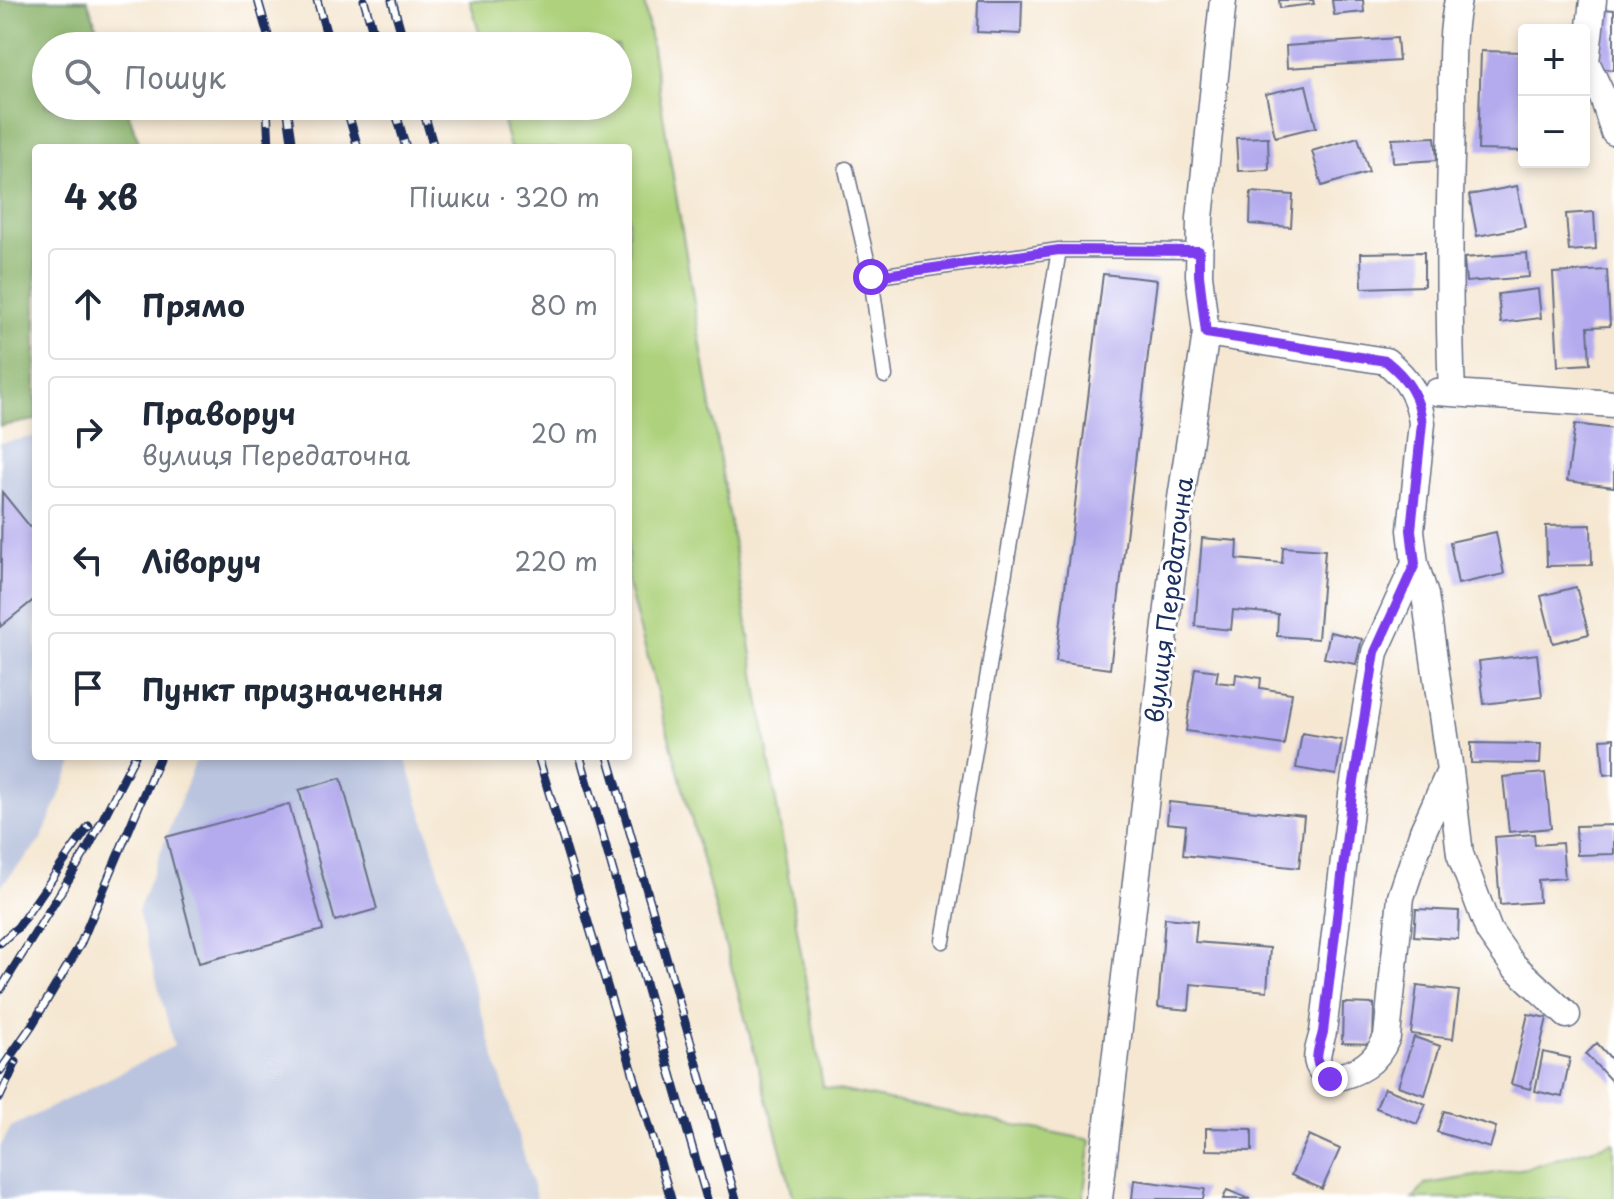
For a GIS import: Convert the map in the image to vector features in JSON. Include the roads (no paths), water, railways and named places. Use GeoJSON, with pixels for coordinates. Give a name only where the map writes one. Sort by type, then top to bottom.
{"type":"FeatureCollection","features":[{"type":"Feature","properties":{"kind":"street","name":"вулиця Передаточна"},"geometry":{"type":"LineString","coordinates":[[1099,1199],[1180,505],[1206,333],[1199,275],[1200,218],[1223,0]]}},
{"type":"Feature","properties":{"kind":"street"},"geometry":{"type":"LineString","coordinates":[[1452,393],[1447,293],[1453,88],[1451,30],[1458,0]]}},
{"type":"Feature","properties":{"kind":"street"},"geometry":{"type":"LineString","coordinates":[[1593,0],[1586,62],[1604,100],[1614,132]]}},
{"type":"Feature","properties":{"kind":"street"},"geometry":{"type":"LineString","coordinates":[[1206,333],[1386,361],[1403,375],[1413,391],[1420,407],[1422,423],[1411,530],[1415,564],[1425,595],[1460,854],[1489,931],[1513,965],[1567,1015]]}},
{"type":"Feature","properties":{"kind":"street"},"geometry":{"type":"LineString","coordinates":[[1413,391],[1614,404]]}},
{"type":"Feature","properties":{"kind":"street"},"geometry":{"type":"LineString","coordinates":[[1415,564],[1375,652],[1352,794],[1323,1032],[1316,1062],[1320,1071],[1330,1079],[1366,1068],[1381,1052],[1387,1037],[1401,897],[1423,831],[1450,771]]}},
{"type":"Feature","properties":{"kind":"lane"},"geometry":{"type":"LineString","coordinates":[[846,169],[871,277],[885,376]]}},
{"type":"Feature","properties":{"kind":"lane"},"geometry":{"type":"LineString","coordinates":[[943,941],[1059,250]]}},
{"type":"Feature","properties":{"kind":"lane"},"geometry":{"type":"LineString","coordinates":[[871,277],[1059,250],[1199,251]]}},
{"type":"Feature","properties":{"kind":"railway"},"geometry":{"type":"LineString","coordinates":[[258,0],[267,32]]}},
{"type":"Feature","properties":{"kind":"railway"},"geometry":{"type":"LineString","coordinates":[[317,0],[326,32]]}},
{"type":"Feature","properties":{"kind":"railway"},"geometry":{"type":"LineString","coordinates":[[364,0],[373,32]]}},
{"type":"Feature","properties":{"kind":"railway"},"geometry":{"type":"LineString","coordinates":[[392,0],[401,32]]}},
{"type":"Feature","properties":{"kind":"railway"},"geometry":{"type":"LineString","coordinates":[[268,120],[269,144]]}},
{"type":"Feature","properties":{"kind":"railway"},"geometry":{"type":"LineString","coordinates":[[289,120],[292,144]]}},
{"type":"Feature","properties":{"kind":"railway"},"geometry":{"type":"LineString","coordinates":[[350,120],[357,144]]}},
{"type":"Feature","properties":{"kind":"railway"},"geometry":{"type":"LineString","coordinates":[[398,120],[405,144]]}},
{"type":"Feature","properties":{"kind":"railway"},"geometry":{"type":"LineString","coordinates":[[426,120],[433,144]]}},
{"type":"Feature","properties":{"kind":"railway"},"geometry":{"type":"LineString","coordinates":[[0,990],[88,848],[133,760]]}},
{"type":"Feature","properties":{"kind":"railway"},"geometry":{"type":"LineString","coordinates":[[0,1071],[80,945],[158,760]]}},
{"type":"Feature","properties":{"kind":"railway"},"geometry":{"type":"LineString","coordinates":[[539,760],[671,1199]]}},
{"type":"Feature","properties":{"kind":"railway"},"geometry":{"type":"LineString","coordinates":[[581,760],[707,1199]]}},
{"type":"Feature","properties":{"kind":"railway"},"geometry":{"type":"LineString","coordinates":[[609,760],[736,1199]]}},
{"type":"Feature","properties":{"kind":"railway"},"geometry":{"type":"LineString","coordinates":[[0,943],[18,927],[89,826]]}},
{"type":"Feature","properties":{"kind":"railway"},"geometry":{"type":"LineString","coordinates":[[0,1097],[16,1062]]}}]}
